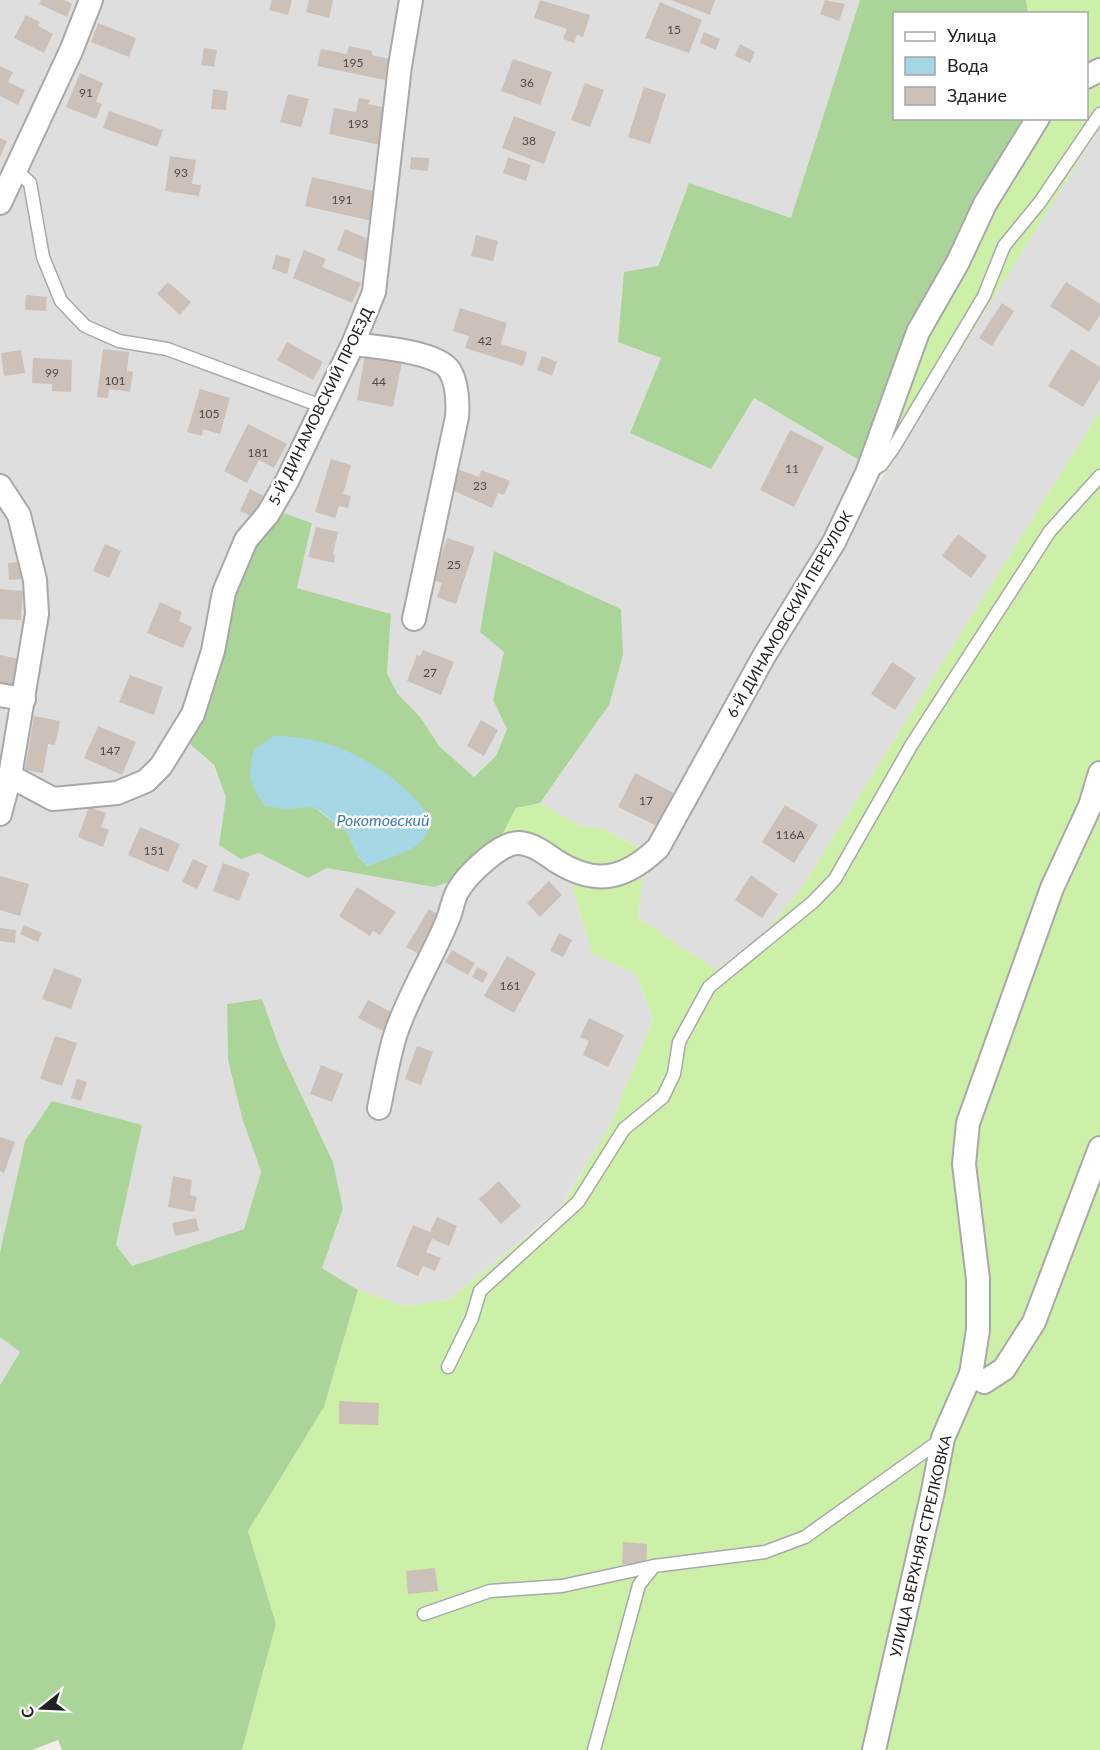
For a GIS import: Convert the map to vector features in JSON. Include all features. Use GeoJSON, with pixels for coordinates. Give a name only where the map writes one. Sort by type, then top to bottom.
{"type":"FeatureCollection","features":[{"type":"Feature","properties":{"kind":"street"},"geometry":{"type":"LineString","coordinates":[[0,203],[17,171],[91,0]]}},
{"type":"Feature","properties":{"kind":"street","name":"5-Й ДИНАМОВСКИЙ ПРОЕЗД"},"geometry":{"type":"LineString","coordinates":[[10,776],[53,799],[117,793],[146,781],[161,766],[193,714],[213,651],[224,592],[246,540],[268,514],[287,481],[321,405],[353,344],[374,292],[400,66],[411,0]]}},
{"type":"Feature","properties":{"kind":"street","name":"6-Й ДИНАМОВСКИЙ ПЕРЕУЛОК"},"geometry":{"type":"LineString","coordinates":[[379,1108],[395,1036],[408,1003],[449,918],[458,889],[490,857],[507,845],[519,843],[536,848],[578,874],[593,877],[615,874],[642,863],[658,848],[764,656],[834,542],[867,473],[918,332],[958,262],[986,204],[1037,120]]}},
{"type":"Feature","properties":{"kind":"street"},"geometry":{"type":"LineString","coordinates":[[353,344],[438,360],[450,371],[458,396],[457,417],[414,619]]}},
{"type":"Feature","properties":{"kind":"street"},"geometry":{"type":"LineString","coordinates":[[0,486],[18,516],[35,580],[37,614],[10,776],[0,813]]}},
{"type":"Feature","properties":{"kind":"street"},"geometry":{"type":"LineString","coordinates":[[0,695],[24,699]]}},
{"type":"Feature","properties":{"kind":"street","name":"УЛИЦА ВЕРХНЯЯ СТРЕЛКОВКА"},"geometry":{"type":"LineString","coordinates":[[874,1750],[943,1438],[971,1374],[978,1330],[978,1279],[964,1164],[968,1123],[1052,888],[1090,806],[1100,773]]}},
{"type":"Feature","properties":{"kind":"street"},"geometry":{"type":"LineString","coordinates":[[971,1374],[984,1382],[1004,1369],[1034,1322],[1100,1148]]}},
{"type":"Feature","properties":{"kind":"lane"},"geometry":{"type":"LineString","coordinates":[[867,473],[881,465],[894,447],[984,296],[1004,246],[1040,202],[1100,114]]}},
{"type":"Feature","properties":{"kind":"lane"},"geometry":{"type":"LineString","coordinates":[[17,171],[30,183],[43,257],[61,301],[85,326],[119,341],[166,349],[321,405]]}},
{"type":"Feature","properties":{"kind":"lane"},"geometry":{"type":"LineString","coordinates":[[448,1367],[472,1318],[480,1291],[578,1202],[624,1129],[663,1097],[674,1074],[679,1042],[709,987],[813,902],[835,879],[912,744],[1050,531],[1100,476]]}},
{"type":"Feature","properties":{"kind":"lane"},"geometry":{"type":"LineString","coordinates":[[424,1614],[490,1591],[562,1586],[654,1566],[765,1552],[805,1538],[943,1438]]}},
{"type":"Feature","properties":{"kind":"lane"},"geometry":{"type":"LineString","coordinates":[[594,1750],[639,1585],[654,1566]]}},
{"type":"Feature","properties":{"kind":"shaded area"},"geometry":{"type":"Polygon","coordinates":[[[0,0],[84,0],[0,188],[0,0]]]}},
{"type":"Feature","properties":{"kind":"shaded area"},"geometry":{"type":"Polygon","coordinates":[[[97,0],[405,0],[366,291],[185,708],[141,777],[111,787],[53,793],[21,773],[46,613],[6,479],[0,473],[0,213],[97,0]]]}},
{"type":"Feature","properties":{"kind":"shaded area"},"geometry":{"type":"Polygon","coordinates":[[[418,0],[860,0],[791,219],[689,183],[657,266],[661,358],[630,433],[753,398],[864,463],[830,541],[648,852],[602,828],[581,826],[540,803],[571,760],[621,609],[494,551],[504,652],[493,700],[507,729],[496,756],[474,777],[439,746],[421,718],[397,693],[387,673],[391,614],[297,588],[312,523],[275,510],[351,358],[418,0]]]}},
{"type":"Feature","properties":{"kind":"shaded area"},"geometry":{"type":"Polygon","coordinates":[[[1100,127],[1100,411],[799,892],[761,936],[716,970],[638,918],[643,873],[903,443],[1100,127]]]}},
{"type":"Feature","properties":{"kind":"shaded area"},"geometry":{"type":"Polygon","coordinates":[[[0,494],[30,580],[21,685],[0,689],[0,494]]]}},
{"type":"Feature","properties":{"kind":"shaded area"},"geometry":{"type":"Polygon","coordinates":[[[0,701],[13,723],[0,798],[0,701]]]}},
{"type":"Feature","properties":{"kind":"shaded area"},"geometry":{"type":"Polygon","coordinates":[[[184,739],[213,765],[226,798],[220,845],[259,852],[308,878],[327,868],[381,876],[475,862],[502,835],[519,849],[569,876],[592,954],[636,974],[653,1019],[610,1126],[559,1209],[449,1300],[404,1306],[358,1290],[322,1268],[343,1209],[333,1162],[281,1052],[262,999],[227,1004],[228,1060],[242,1118],[261,1172],[244,1229],[132,1267],[116,1245],[142,1125],[25,1141],[0,1252],[0,824],[12,784],[121,797],[184,739]]]}},
{"type":"Feature","properties":{"kind":"shaded area"},"geometry":{"type":"Polygon","coordinates":[[[0,1337],[20,1352],[0,1385],[0,1337]]]}},
{"type":"Feature","properties":{"kind":"green space"},"geometry":{"type":"Polygon","coordinates":[[[860,0],[1026,0],[1028,12],[893,12],[893,120],[1021,120],[962,225],[864,463],[754,398],[711,469],[630,433],[661,358],[618,342],[624,272],[658,266],[689,183],[791,218],[860,0]]]}},
{"type":"Feature","properties":{"kind":"green space"},"geometry":{"type":"Polygon","coordinates":[[[1026,0],[1100,0],[1100,127],[883,475],[864,463],[962,225],[1021,120],[1088,120],[1088,12],[1028,12],[1026,0]]]}},
{"type":"Feature","properties":{"kind":"green space"},"geometry":{"type":"Polygon","coordinates":[[[1100,411],[1100,1750],[242,1750],[276,1624],[248,1531],[324,1407],[358,1290],[404,1306],[449,1300],[559,1210],[610,1126],[653,1019],[636,974],[592,954],[569,876],[643,873],[638,918],[716,970],[761,936],[799,892],[1100,411]]]}},
{"type":"Feature","properties":{"kind":"green space"},"geometry":{"type":"Polygon","coordinates":[[[275,510],[312,523],[297,588],[391,614],[387,673],[397,693],[421,718],[439,746],[474,777],[496,756],[507,729],[493,700],[504,652],[480,632],[494,551],[621,609],[623,655],[609,705],[540,803],[516,808],[502,835],[455,880],[434,887],[327,868],[308,878],[259,853],[241,859],[219,845],[226,798],[214,765],[184,739],[246,554],[275,510]],[[314,807],[348,833],[358,856],[368,866],[392,856],[314,807]]]}},
{"type":"Feature","properties":{"kind":"green space"},"geometry":{"type":"Polygon","coordinates":[[[540,803],[581,826],[602,828],[647,852],[625,864],[606,869],[573,862],[522,839],[502,835],[516,808],[540,803]]]}},
{"type":"Feature","properties":{"kind":"green space"},"geometry":{"type":"Polygon","coordinates":[[[262,999],[281,1052],[333,1162],[343,1209],[322,1268],[358,1290],[324,1407],[248,1531],[276,1624],[242,1750],[62,1750],[58,1740],[32,1750],[0,1750],[0,1385],[20,1352],[0,1337],[0,1252],[25,1141],[52,1101],[142,1125],[116,1245],[132,1266],[244,1229],[261,1172],[242,1118],[228,1060],[227,1004],[262,999]]]}},
{"type":"Feature","properties":{"kind":"water","name":"Рокотовский"},"geometry":{"type":"Polygon","coordinates":[[[274,736],[320,742],[342,749],[382,771],[417,800],[432,818],[424,838],[400,855],[368,866],[358,856],[348,833],[315,807],[285,809],[265,806],[253,785],[250,773],[254,749],[274,736]]]}},
{"type":"Feature","properties":{"kind":"building"},"geometry":{"type":"Polygon","coordinates":[[[41,0],[64,0],[72,4],[67,17],[39,4],[41,0]]]}},
{"type":"Feature","properties":{"kind":"building"},"geometry":{"type":"Polygon","coordinates":[[[272,0],[292,0],[288,15],[269,10],[272,0]]]}},
{"type":"Feature","properties":{"kind":"building"},"geometry":{"type":"Polygon","coordinates":[[[309,0],[333,0],[329,18],[306,12],[309,0]]]}},
{"type":"Feature","properties":{"kind":"building"},"geometry":{"type":"Polygon","coordinates":[[[540,0],[590,15],[583,37],[577,35],[574,43],[563,39],[567,29],[534,18],[540,0]]]}},
{"type":"Feature","properties":{"kind":"building"},"geometry":{"type":"Polygon","coordinates":[[[671,0],[715,0],[710,15],[671,0]]]}},
{"type":"Feature","properties":{"kind":"building"},"geometry":{"type":"Polygon","coordinates":[[[825,0],[845,4],[839,21],[820,14],[825,0]]]}},
{"type":"Feature","properties":{"kind":"building"},"geometry":{"type":"Polygon","coordinates":[[[660,2],[702,20],[689,53],[645,38],[660,2]]]}},
{"type":"Feature","properties":{"kind":"building"},"geometry":{"type":"Polygon","coordinates":[[[26,15],[40,22],[38,26],[53,34],[44,53],[14,38],[26,15]]]}},
{"type":"Feature","properties":{"kind":"building"},"geometry":{"type":"Polygon","coordinates":[[[98,23],[136,38],[129,57],[91,42],[98,23]]]}},
{"type":"Feature","properties":{"kind":"building"},"geometry":{"type":"Polygon","coordinates":[[[704,32],[720,39],[716,50],[700,43],[704,32]]]}},
{"type":"Feature","properties":{"kind":"building"},"geometry":{"type":"Polygon","coordinates":[[[740,44],[755,52],[750,63],[735,56],[740,44]]]}},
{"type":"Feature","properties":{"kind":"building"},"geometry":{"type":"Polygon","coordinates":[[[349,46],[372,51],[372,55],[389,59],[385,80],[317,66],[321,49],[347,54],[349,46]]]}},
{"type":"Feature","properties":{"kind":"building"},"geometry":{"type":"Polygon","coordinates":[[[204,48],[217,50],[214,67],[201,65],[204,48]]]}},
{"type":"Feature","properties":{"kind":"building"},"geometry":{"type":"Polygon","coordinates":[[[513,59],[552,72],[540,105],[501,91],[513,59]]]}},
{"type":"Feature","properties":{"kind":"building"},"geometry":{"type":"Polygon","coordinates":[[[0,66],[13,72],[8,82],[25,90],[18,105],[0,96],[0,66]]]}},
{"type":"Feature","properties":{"kind":"building"},"geometry":{"type":"Polygon","coordinates":[[[80,73],[103,83],[96,102],[102,104],[96,119],[66,107],[80,73]]]}},
{"type":"Feature","properties":{"kind":"building"},"geometry":{"type":"Polygon","coordinates":[[[585,83],[604,90],[590,127],[571,120],[585,83]]]}},
{"type":"Feature","properties":{"kind":"building"},"geometry":{"type":"Polygon","coordinates":[[[644,87],[666,94],[650,144],[628,137],[644,87]]]}},
{"type":"Feature","properties":{"kind":"building"},"geometry":{"type":"Polygon","coordinates":[[[213,89],[228,91],[226,110],[211,109],[213,89]]]}},
{"type":"Feature","properties":{"kind":"building"},"geometry":{"type":"Polygon","coordinates":[[[288,94],[309,99],[301,127],[280,122],[288,94]]]}},
{"type":"Feature","properties":{"kind":"building"},"geometry":{"type":"Polygon","coordinates":[[[359,98],[370,100],[368,104],[387,108],[380,145],[329,134],[334,108],[356,112],[359,98]]]}},
{"type":"Feature","properties":{"kind":"building"},"geometry":{"type":"Polygon","coordinates":[[[109,111],[163,130],[157,147],[103,128],[109,111]]]}},
{"type":"Feature","properties":{"kind":"building"},"geometry":{"type":"Polygon","coordinates":[[[514,116],[556,132],[544,164],[502,148],[514,116]]]}},
{"type":"Feature","properties":{"kind":"building"},"geometry":{"type":"Polygon","coordinates":[[[0,138],[7,141],[0,157],[0,138]]]}},
{"type":"Feature","properties":{"kind":"building"},"geometry":{"type":"Polygon","coordinates":[[[170,156],[196,160],[192,184],[201,185],[199,196],[165,191],[170,156]]]}},
{"type":"Feature","properties":{"kind":"building"},"geometry":{"type":"Polygon","coordinates":[[[411,157],[429,158],[428,171],[410,169],[411,157]]]}},
{"type":"Feature","properties":{"kind":"building"},"geometry":{"type":"Polygon","coordinates":[[[508,157],[531,165],[526,181],[503,173],[508,157]]]}},
{"type":"Feature","properties":{"kind":"building"},"geometry":{"type":"Polygon","coordinates":[[[312,177],[378,192],[372,221],[305,206],[312,177]]]}},
{"type":"Feature","properties":{"kind":"building"},"geometry":{"type":"Polygon","coordinates":[[[345,229],[373,241],[365,261],[337,250],[345,229]]]}},
{"type":"Feature","properties":{"kind":"building"},"geometry":{"type":"Polygon","coordinates":[[[476,235],[498,241],[493,261],[471,256],[476,235]]]}},
{"type":"Feature","properties":{"kind":"building"},"geometry":{"type":"Polygon","coordinates":[[[304,250],[326,259],[322,267],[361,283],[352,303],[293,278],[304,250]]]}},
{"type":"Feature","properties":{"kind":"building"},"geometry":{"type":"Polygon","coordinates":[[[276,255],[291,259],[287,274],[272,269],[276,255]]]}},
{"type":"Feature","properties":{"kind":"building"},"geometry":{"type":"Polygon","coordinates":[[[168,282],[191,302],[180,315],[157,294],[168,282]]]}},
{"type":"Feature","properties":{"kind":"building"},"geometry":{"type":"Polygon","coordinates":[[[1066,282],[1100,304],[1100,315],[1089,332],[1050,306],[1066,282]]]}},
{"type":"Feature","properties":{"kind":"building"},"geometry":{"type":"Polygon","coordinates":[[[26,295],[47,297],[46,311],[25,310],[26,295]]]}},
{"type":"Feature","properties":{"kind":"building"},"geometry":{"type":"Polygon","coordinates":[[[1002,303],[1014,311],[992,346],[979,338],[1002,303]]]}},
{"type":"Feature","properties":{"kind":"building"},"geometry":{"type":"Polygon","coordinates":[[[460,308],[507,323],[501,344],[527,352],[523,366],[465,348],[469,336],[453,331],[460,308]]]}},
{"type":"Feature","properties":{"kind":"building"},"geometry":{"type":"Polygon","coordinates":[[[287,342],[323,362],[313,380],[277,360],[287,342]]]}},
{"type":"Feature","properties":{"kind":"building"},"geometry":{"type":"Polygon","coordinates":[[[103,349],[129,352],[127,371],[133,372],[130,392],[109,389],[108,398],[97,397],[103,349]]]}},
{"type":"Feature","properties":{"kind":"building"},"geometry":{"type":"Polygon","coordinates":[[[1071,349],[1100,367],[1100,379],[1083,407],[1048,386],[1071,349]]]}},
{"type":"Feature","properties":{"kind":"building"},"geometry":{"type":"Polygon","coordinates":[[[21,350],[25,373],[4,376],[1,353],[21,350]]]}},
{"type":"Feature","properties":{"kind":"building"},"geometry":{"type":"Polygon","coordinates":[[[365,355],[402,362],[393,407],[357,400],[365,355]]]}},
{"type":"Feature","properties":{"kind":"building"},"geometry":{"type":"Polygon","coordinates":[[[542,356],[557,362],[552,376],[537,370],[542,356]]]}},
{"type":"Feature","properties":{"kind":"building"},"geometry":{"type":"Polygon","coordinates":[[[33,358],[72,360],[71,392],[52,391],[52,384],[32,383],[33,358]]]}},
{"type":"Feature","properties":{"kind":"building"},"geometry":{"type":"Polygon","coordinates":[[[200,389],[230,398],[220,434],[203,429],[202,436],[187,432],[200,389]]]}},
{"type":"Feature","properties":{"kind":"building"},"geometry":{"type":"Polygon","coordinates":[[[248,424],[287,444],[274,468],[259,460],[247,483],[224,471],[248,424]]]}},
{"type":"Feature","properties":{"kind":"building"},"geometry":{"type":"Polygon","coordinates":[[[790,430],[824,447],[794,507],[760,490],[790,430]]]}},
{"type":"Feature","properties":{"kind":"building"},"geometry":{"type":"Polygon","coordinates":[[[331,459],[351,465],[343,494],[351,496],[348,508],[339,506],[335,518],[315,512],[331,459]]]}},
{"type":"Feature","properties":{"kind":"building"},"geometry":{"type":"Polygon","coordinates":[[[457,469],[479,477],[481,470],[510,481],[504,495],[498,493],[492,508],[450,489],[457,469]]]}},
{"type":"Feature","properties":{"kind":"building"},"geometry":{"type":"Polygon","coordinates":[[[250,489],[266,497],[256,518],[240,511],[250,489]]]}},
{"type":"Feature","properties":{"kind":"building"},"geometry":{"type":"Polygon","coordinates":[[[316,527],[338,532],[333,554],[335,555],[334,563],[308,557],[316,527]]]}},
{"type":"Feature","properties":{"kind":"building"},"geometry":{"type":"Polygon","coordinates":[[[958,534],[987,556],[971,578],[942,556],[958,534]]]}},
{"type":"Feature","properties":{"kind":"building"},"geometry":{"type":"Polygon","coordinates":[[[447,538],[475,547],[456,604],[437,597],[442,583],[433,580],[447,538]]]}},
{"type":"Feature","properties":{"kind":"building"},"geometry":{"type":"Polygon","coordinates":[[[105,544],[121,551],[109,578],[93,571],[105,544]]]}},
{"type":"Feature","properties":{"kind":"building"},"geometry":{"type":"Polygon","coordinates":[[[21,562],[22,579],[9,580],[8,563],[21,562]]]}},
{"type":"Feature","properties":{"kind":"building"},"geometry":{"type":"Polygon","coordinates":[[[0,589],[23,591],[21,620],[0,619],[0,589]]]}},
{"type":"Feature","properties":{"kind":"building"},"geometry":{"type":"Polygon","coordinates":[[[160,602],[182,612],[179,621],[192,627],[183,648],[147,633],[160,602]]]}},
{"type":"Feature","properties":{"kind":"building"},"geometry":{"type":"Polygon","coordinates":[[[423,650],[454,662],[441,695],[407,681],[417,655],[420,656],[423,650]]]}},
{"type":"Feature","properties":{"kind":"building"},"geometry":{"type":"Polygon","coordinates":[[[0,655],[20,659],[15,685],[0,682],[0,655]]]}},
{"type":"Feature","properties":{"kind":"building"},"geometry":{"type":"Polygon","coordinates":[[[892,662],[916,678],[895,710],[871,694],[892,662]]]}},
{"type":"Feature","properties":{"kind":"building"},"geometry":{"type":"Polygon","coordinates":[[[130,675],[163,687],[154,715],[119,702],[130,675]]]}},
{"type":"Feature","properties":{"kind":"building"},"geometry":{"type":"Polygon","coordinates":[[[34,716],[60,721],[55,745],[48,744],[43,773],[25,770],[34,716]]]}},
{"type":"Feature","properties":{"kind":"building"},"geometry":{"type":"Polygon","coordinates":[[[481,720],[498,730],[484,756],[467,746],[481,720]]]}},
{"type":"Feature","properties":{"kind":"building"},"geometry":{"type":"Polygon","coordinates":[[[98,726],[136,742],[122,775],[84,758],[98,726]]]}},
{"type":"Feature","properties":{"kind":"building"},"geometry":{"type":"Polygon","coordinates":[[[635,773],[674,793],[657,826],[618,807],[635,773]]]}},
{"type":"Feature","properties":{"kind":"building"},"geometry":{"type":"Polygon","coordinates":[[[785,805],[818,825],[794,863],[762,842],[785,805]]]}},
{"type":"Feature","properties":{"kind":"building"},"geometry":{"type":"Polygon","coordinates":[[[89,807],[106,813],[101,827],[109,830],[103,847],[78,837],[89,807]]]}},
{"type":"Feature","properties":{"kind":"building"},"geometry":{"type":"Polygon","coordinates":[[[140,827],[180,844],[168,872],[128,855],[140,827]]]}},
{"type":"Feature","properties":{"kind":"building"},"geometry":{"type":"Polygon","coordinates":[[[193,859],[208,866],[197,889],[182,882],[193,859]]]}},
{"type":"Feature","properties":{"kind":"building"},"geometry":{"type":"Polygon","coordinates":[[[223,863],[250,873],[239,901],[213,891],[223,863]]]}},
{"type":"Feature","properties":{"kind":"building"},"geometry":{"type":"Polygon","coordinates":[[[751,875],[778,894],[762,918],[735,900],[751,875]]]}},
{"type":"Feature","properties":{"kind":"building"},"geometry":{"type":"Polygon","coordinates":[[[0,876],[29,884],[20,916],[0,910],[0,876]]]}},
{"type":"Feature","properties":{"kind":"building"},"geometry":{"type":"Polygon","coordinates":[[[549,881],[562,895],[540,917],[527,903],[549,881]]]}},
{"type":"Feature","properties":{"kind":"building"},"geometry":{"type":"Polygon","coordinates":[[[357,887],[396,912],[380,935],[373,931],[370,936],[339,916],[357,887]]]}},
{"type":"Feature","properties":{"kind":"building"},"geometry":{"type":"Polygon","coordinates":[[[429,909],[441,916],[419,954],[406,947],[429,909]]]}},
{"type":"Feature","properties":{"kind":"building"},"geometry":{"type":"Polygon","coordinates":[[[24,925],[42,933],[38,942],[20,934],[24,925]]]}},
{"type":"Feature","properties":{"kind":"building"},"geometry":{"type":"Polygon","coordinates":[[[0,928],[16,930],[15,943],[0,941],[0,928]]]}},
{"type":"Feature","properties":{"kind":"building"},"geometry":{"type":"Polygon","coordinates":[[[559,933],[572,940],[563,957],[550,951],[559,933]]]}},
{"type":"Feature","properties":{"kind":"building"},"geometry":{"type":"Polygon","coordinates":[[[452,950],[475,963],[468,975],[445,962],[452,950]]]}},
{"type":"Feature","properties":{"kind":"building"},"geometry":{"type":"Polygon","coordinates":[[[507,956],[536,973],[514,1013],[484,996],[507,956]]]}},
{"type":"Feature","properties":{"kind":"building"},"geometry":{"type":"Polygon","coordinates":[[[477,967],[488,973],[483,983],[472,977],[477,967]]]}},
{"type":"Feature","properties":{"kind":"building"},"geometry":{"type":"Polygon","coordinates":[[[54,968],[82,979],[71,1009],[42,999],[54,968]]]}},
{"type":"Feature","properties":{"kind":"building"},"geometry":{"type":"Polygon","coordinates":[[[368,1000],[393,1013],[383,1031],[358,1018],[368,1000]]]}},
{"type":"Feature","properties":{"kind":"building"},"geometry":{"type":"Polygon","coordinates":[[[589,1018],[624,1035],[608,1067],[583,1055],[589,1041],[580,1037],[589,1018]]]}},
{"type":"Feature","properties":{"kind":"building"},"geometry":{"type":"Polygon","coordinates":[[[55,1036],[77,1043],[62,1086],[40,1079],[55,1036]]]}},
{"type":"Feature","properties":{"kind":"building"},"geometry":{"type":"Polygon","coordinates":[[[417,1046],[433,1052],[421,1085],[405,1079],[417,1046]]]}},
{"type":"Feature","properties":{"kind":"building"},"geometry":{"type":"Polygon","coordinates":[[[321,1065],[343,1074],[332,1102],[310,1094],[321,1065]]]}},
{"type":"Feature","properties":{"kind":"building"},"geometry":{"type":"Polygon","coordinates":[[[77,1079],[87,1082],[81,1101],[71,1098],[77,1079]]]}},
{"type":"Feature","properties":{"kind":"building"},"geometry":{"type":"Polygon","coordinates":[[[0,1137],[15,1142],[4,1173],[0,1171],[0,1137]]]}},
{"type":"Feature","properties":{"kind":"building"},"geometry":{"type":"Polygon","coordinates":[[[173,1176],[192,1180],[190,1195],[197,1197],[194,1212],[168,1207],[173,1176]]]}},
{"type":"Feature","properties":{"kind":"building"},"geometry":{"type":"Polygon","coordinates":[[[499,1181],[521,1206],[501,1224],[479,1199],[499,1181]]]}},
{"type":"Feature","properties":{"kind":"building"},"geometry":{"type":"Polygon","coordinates":[[[437,1217],[457,1226],[449,1246],[432,1239],[426,1252],[441,1258],[435,1271],[423,1266],[418,1276],[396,1266],[413,1225],[430,1232],[437,1217]]]}},
{"type":"Feature","properties":{"kind":"building"},"geometry":{"type":"Polygon","coordinates":[[[196,1218],[199,1231],[175,1236],[172,1223],[196,1218]]]}},
{"type":"Feature","properties":{"kind":"building"},"geometry":{"type":"Polygon","coordinates":[[[339,1401],[379,1403],[378,1425],[339,1424],[339,1401]]]}},
{"type":"Feature","properties":{"kind":"building"},"geometry":{"type":"Polygon","coordinates":[[[623,1542],[647,1544],[646,1566],[622,1564],[623,1542]]]}},
{"type":"Feature","properties":{"kind":"building"},"geometry":{"type":"Polygon","coordinates":[[[435,1568],[438,1591],[408,1594],[406,1571],[435,1568]]]}}]}
